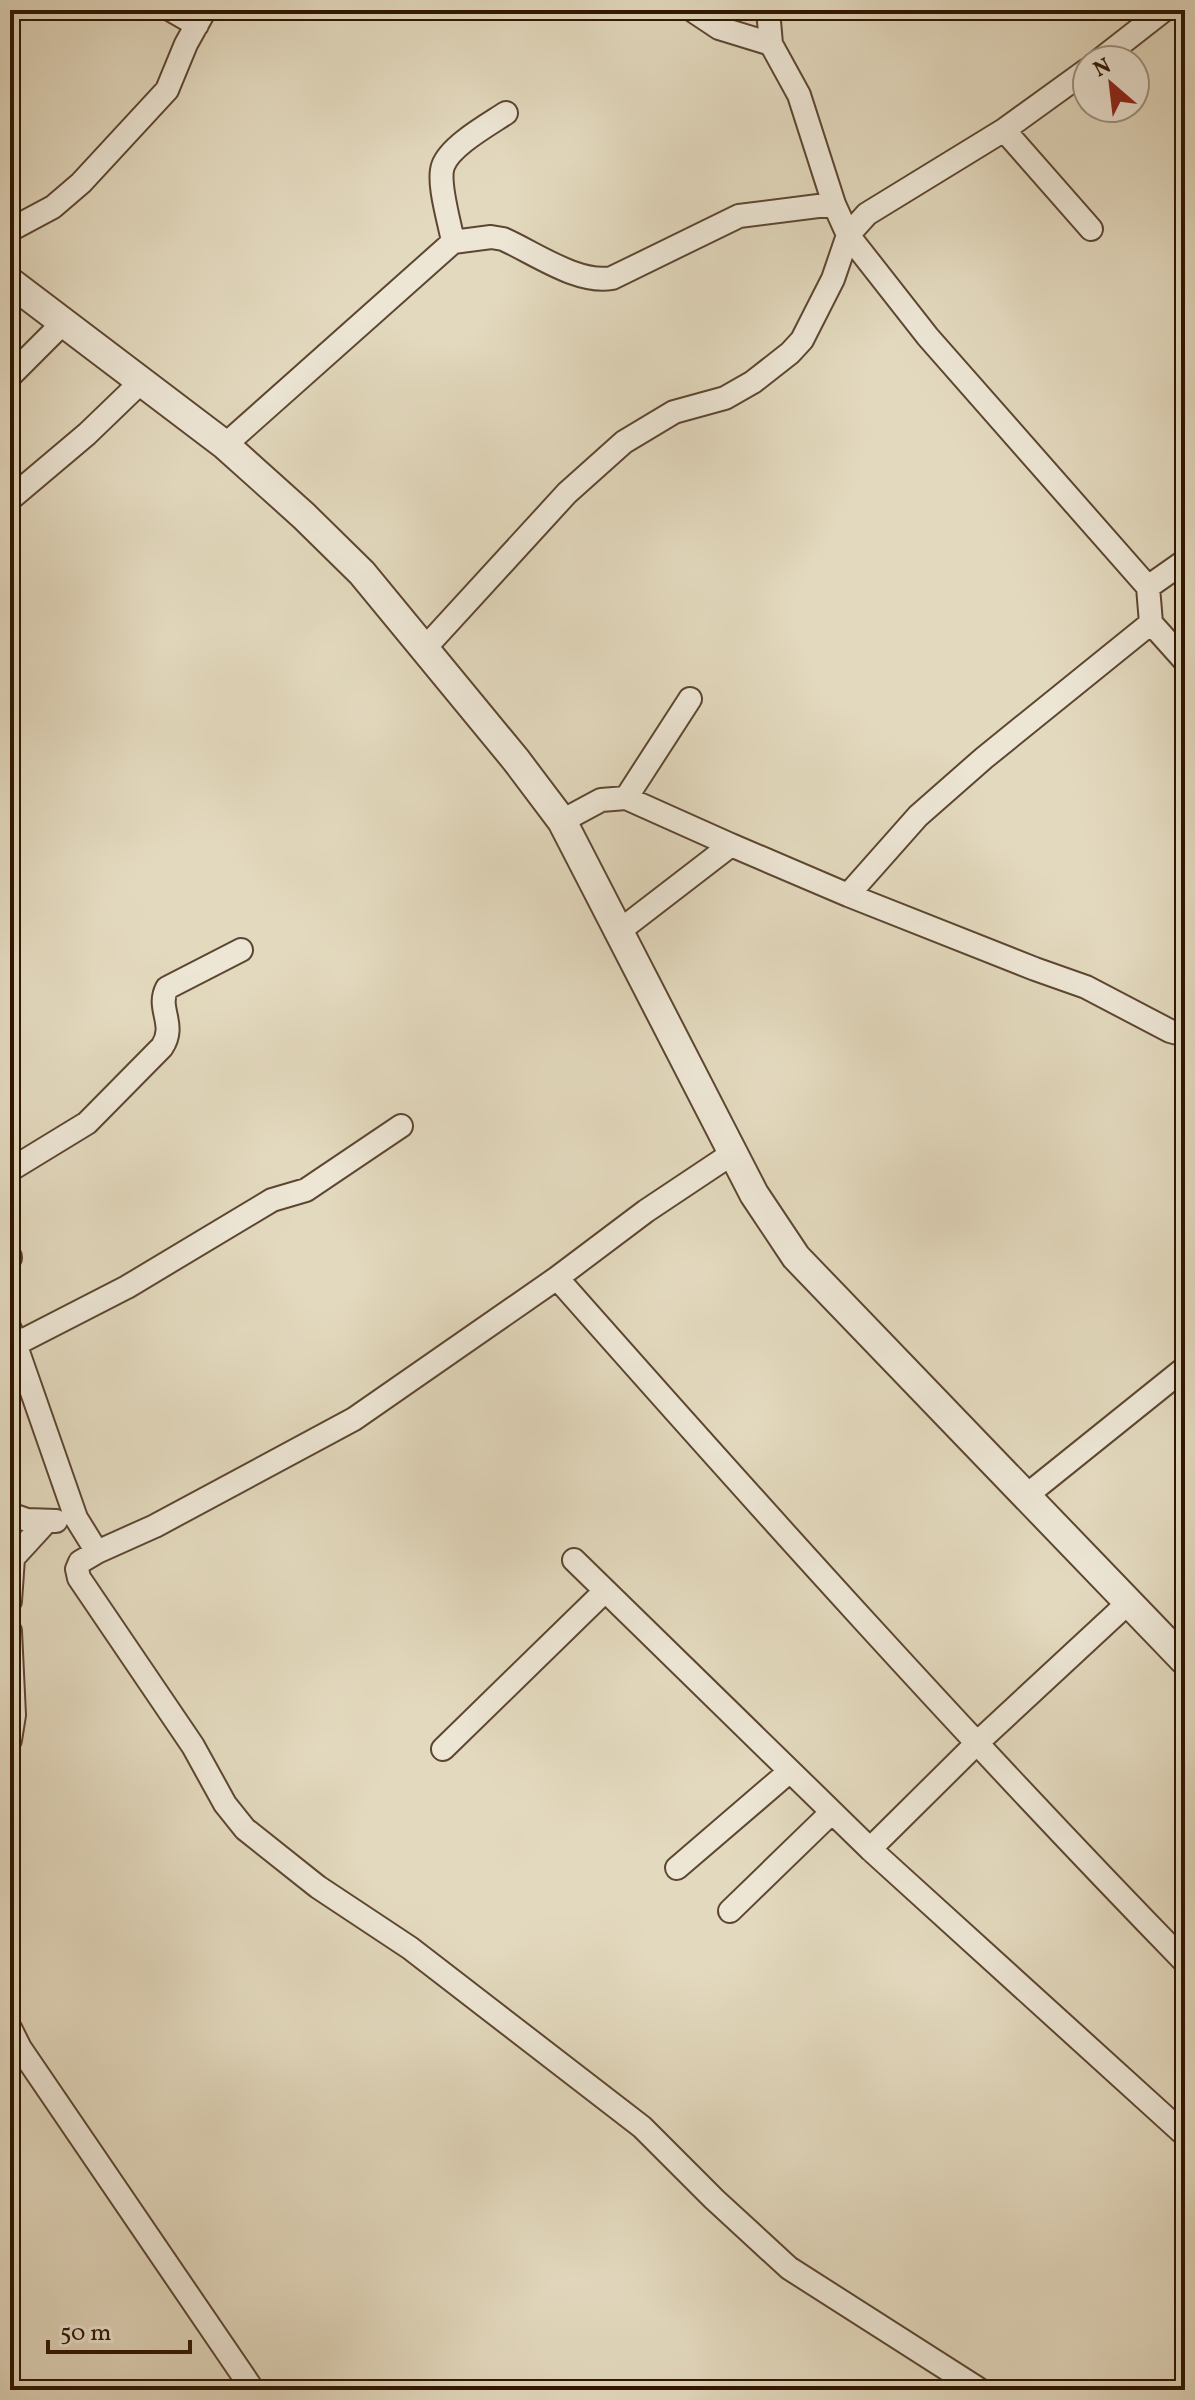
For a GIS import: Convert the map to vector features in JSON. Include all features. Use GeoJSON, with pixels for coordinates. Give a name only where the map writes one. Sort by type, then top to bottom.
{"type":"FeatureCollection","features":[{"type":"Feature","properties":{"kind":"street"},"geometry":{"type":"LineString","coordinates":[[10,230],[53,207],[81,183],[167,90],[201,17],[171,10]]}},
{"type":"Feature","properties":{"kind":"street"},"geometry":{"type":"LineString","coordinates":[[692,10],[719,28],[771,44]]}},
{"type":"Feature","properties":{"kind":"street"},"geometry":{"type":"LineString","coordinates":[[768,10],[771,44],[799,95],[834,204],[848,235],[928,337],[1148,587],[1151,623],[1185,661]]}},
{"type":"Feature","properties":{"kind":"street"},"geometry":{"type":"LineString","coordinates":[[1120,44],[1164,10]]}},
{"type":"Feature","properties":{"kind":"street"},"geometry":{"type":"LineString","coordinates":[[425,648],[567,493],[624,442],[674,412],[725,398],[753,382],[790,353],[802,340],[833,279],[848,235],[867,214],[1004,130],[1071,82]]}},
{"type":"Feature","properties":{"kind":"street"},"geometry":{"type":"LineString","coordinates":[[453,242],[441,176],[443,163],[453,151],[506,113]]}},
{"type":"Feature","properties":{"kind":"street"},"geometry":{"type":"LineString","coordinates":[[1004,130],[1091,229]]}},
{"type":"Feature","properties":{"kind":"street"},"geometry":{"type":"LineString","coordinates":[[225,445],[453,242],[491,237],[503,239],[583,278],[599,280],[612,278],[739,216],[834,204]]}},
{"type":"Feature","properties":{"kind":"street"},"geometry":{"type":"LineString","coordinates":[[10,282],[225,445],[362,573],[562,821],[754,1194],[796,1257],[1185,1661]]}},
{"type":"Feature","properties":{"kind":"street"},"geometry":{"type":"LineString","coordinates":[[10,376],[64,322]]}},
{"type":"Feature","properties":{"kind":"street"},"geometry":{"type":"LineString","coordinates":[[10,499],[87,434],[142,381]]}},
{"type":"Feature","properties":{"kind":"street"},"geometry":{"type":"LineString","coordinates":[[1148,587],[1185,561]]}},
{"type":"Feature","properties":{"kind":"street"},"geometry":{"type":"LineString","coordinates":[[848,895],[918,816],[984,758],[1151,623]]}},
{"type":"Feature","properties":{"kind":"street"},"geometry":{"type":"LineString","coordinates":[[626,798],[690,699]]}},
{"type":"Feature","properties":{"kind":"street"},"geometry":{"type":"LineString","coordinates":[[562,821],[601,800],[626,798],[848,895],[1086,987],[1170,1031],[1185,1035]]}},
{"type":"Feature","properties":{"kind":"street"},"geometry":{"type":"LineString","coordinates":[[618,932],[731,845]]}},
{"type":"Feature","properties":{"kind":"street"},"geometry":{"type":"LineString","coordinates":[[10,1170],[87,1123],[162,1047],[169,1033],[163,1002],[167,988],[241,950]]}},
{"type":"Feature","properties":{"kind":"street"},"geometry":{"type":"LineString","coordinates":[[97,1552],[76,1518],[13,1337],[127,1287],[272,1200],[306,1190],[401,1126]]}},
{"type":"Feature","properties":{"kind":"street"},"geometry":{"type":"LineString","coordinates":[[733,1153],[646,1211],[557,1278],[354,1419],[155,1526],[97,1552],[80,1562],[77,1569],[79,1578],[193,1746],[225,1804],[245,1829],[318,1887],[410,1948],[642,2127],[789,2268],[980,2390]]}},
{"type":"Feature","properties":{"kind":"street"},"geometry":{"type":"LineString","coordinates":[[557,1278],[734,1479],[977,1743],[1185,1962]]}},
{"type":"Feature","properties":{"kind":"street"},"geometry":{"type":"LineString","coordinates":[[1027,1495],[1185,1368]]}},
{"type":"Feature","properties":{"kind":"street"},"geometry":{"type":"LineString","coordinates":[[10,1514],[46,1522],[76,1518]]}},
{"type":"Feature","properties":{"kind":"street"},"geometry":{"type":"LineString","coordinates":[[10,1601],[13,1558],[46,1522]]}},
{"type":"Feature","properties":{"kind":"street"},"geometry":{"type":"LineString","coordinates":[[574,1560],[870,1849],[1185,2135]]}},
{"type":"Feature","properties":{"kind":"street"},"geometry":{"type":"LineString","coordinates":[[443,1749],[605,1591]]}},
{"type":"Feature","properties":{"kind":"street"},"geometry":{"type":"LineString","coordinates":[[870,1849],[977,1743],[1129,1602]]}},
{"type":"Feature","properties":{"kind":"street"},"geometry":{"type":"LineString","coordinates":[[10,1631],[14,1715],[10,1740]]}},
{"type":"Feature","properties":{"kind":"street"},"geometry":{"type":"LineString","coordinates":[[677,1868],[790,1771]]}},
{"type":"Feature","properties":{"kind":"street"},"geometry":{"type":"LineString","coordinates":[[730,1911],[832,1812]]}},
{"type":"Feature","properties":{"kind":"street"},"geometry":{"type":"LineString","coordinates":[[10,2028],[20,2048],[253,2390]]}}]}
